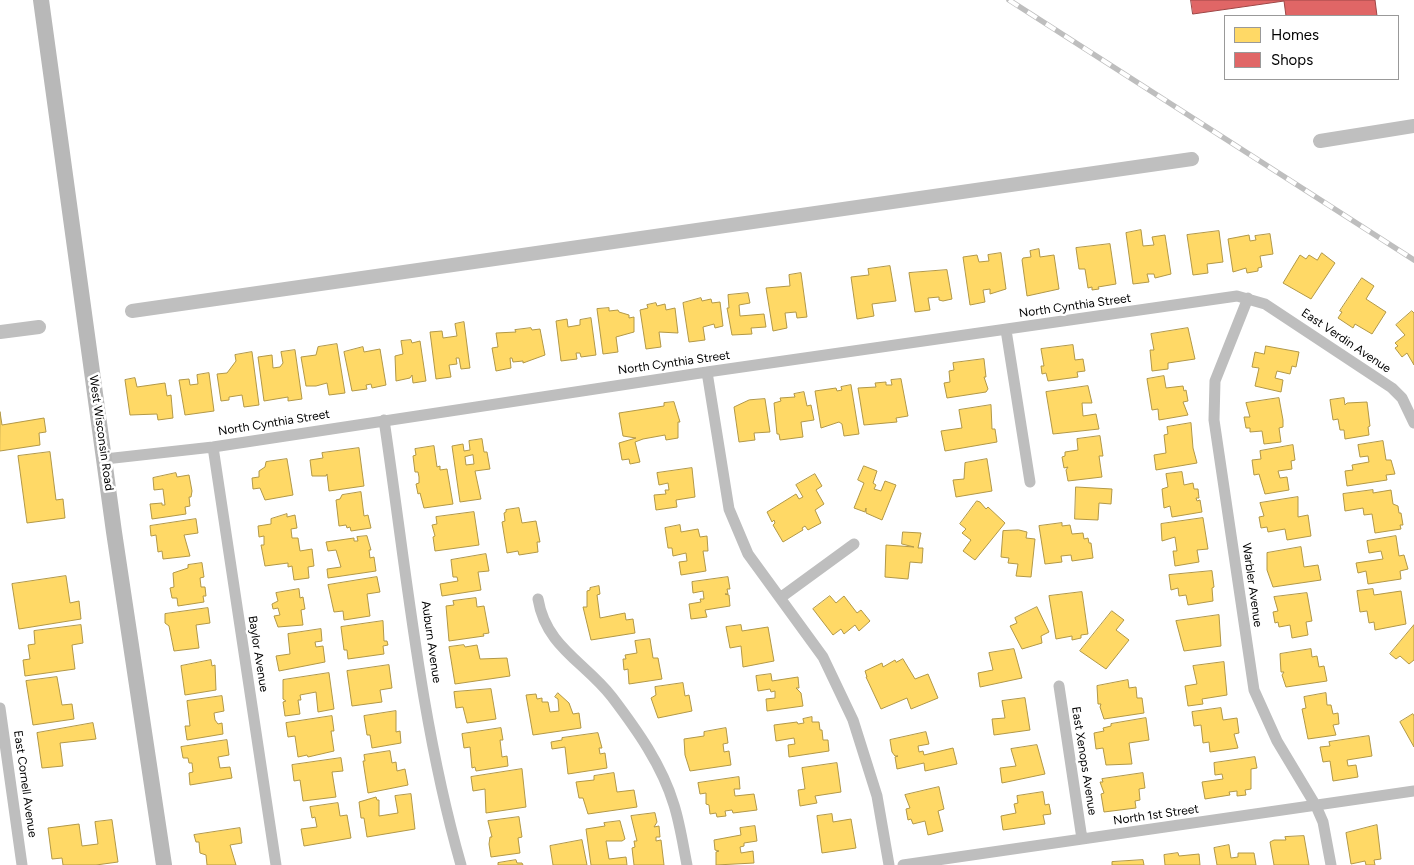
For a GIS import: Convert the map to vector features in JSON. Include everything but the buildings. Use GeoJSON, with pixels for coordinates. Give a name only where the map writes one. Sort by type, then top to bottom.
{"type":"FeatureCollection","features":[{"type":"Feature","properties":{"kind":"street","name":"West Wisconsin Road"},"geometry":{"type":"LineString","coordinates":[[40,0],[104,460],[164,865]]}},
{"type":"Feature","properties":{"kind":"street","name":"North Cynthia Street"},"geometry":{"type":"LineString","coordinates":[[104,460],[213,447],[707,372],[1227,297],[1248,298]]}},
{"type":"Feature","properties":{"kind":"street","name":"East Verdin Avenue"},"geometry":{"type":"LineString","coordinates":[[1248,298],[1265,304],[1392,388],[1402,398],[1414,424]]}},
{"type":"Feature","properties":{"kind":"street","name":"Warbler Avenue"},"geometry":{"type":"LineString","coordinates":[[1248,298],[1214,381],[1214,420],[1254,690],[1277,741],[1316,806],[1323,822],[1331,865]]}},
{"type":"Feature","properties":{"kind":"street"},"geometry":{"type":"LineString","coordinates":[[1006,330],[1030,482]]}},
{"type":"Feature","properties":{"kind":"street"},"geometry":{"type":"LineString","coordinates":[[707,372],[729,509],[748,554],[823,657],[853,720],[876,796],[889,865]]}},
{"type":"Feature","properties":{"kind":"street","name":"Auburn Avenue"},"geometry":{"type":"LineString","coordinates":[[384,420],[431,735],[446,811],[461,865]]}},
{"type":"Feature","properties":{"kind":"street","name":"Baylor Avenue"},"geometry":{"type":"LineString","coordinates":[[213,447],[276,865]]}},
{"type":"Feature","properties":{"kind":"street"},"geometry":{"type":"LineString","coordinates":[[780,598],[854,544]]}},
{"type":"Feature","properties":{"kind":"street"},"geometry":{"type":"LineString","coordinates":[[538,598],[547,628],[559,645],[610,695],[652,753],[674,805],[687,865]]}},
{"type":"Feature","properties":{"kind":"street","name":"East Xenops Avenue"},"geometry":{"type":"LineString","coordinates":[[1059,686],[1082,839]]}},
{"type":"Feature","properties":{"kind":"street","name":"East Cornell Avenue"},"geometry":{"type":"LineString","coordinates":[[0,708],[22,865]]}},
{"type":"Feature","properties":{"kind":"street","name":"North 1st Street"},"geometry":{"type":"LineString","coordinates":[[903,865],[1414,791]]}},
{"type":"Feature","properties":{"kind":"waterway"},"geometry":{"type":"LineString","coordinates":[[1320,141],[1414,126]]}},
{"type":"Feature","properties":{"kind":"waterway"},"geometry":{"type":"LineString","coordinates":[[132,311],[1192,159]]}},
{"type":"Feature","properties":{"kind":"waterway"},"geometry":{"type":"LineString","coordinates":[[0,332],[39,327]]}},
{"type":"Feature","properties":{"kind":"railway"},"geometry":{"type":"LineString","coordinates":[[1009,0],[1414,260]]}}]}
